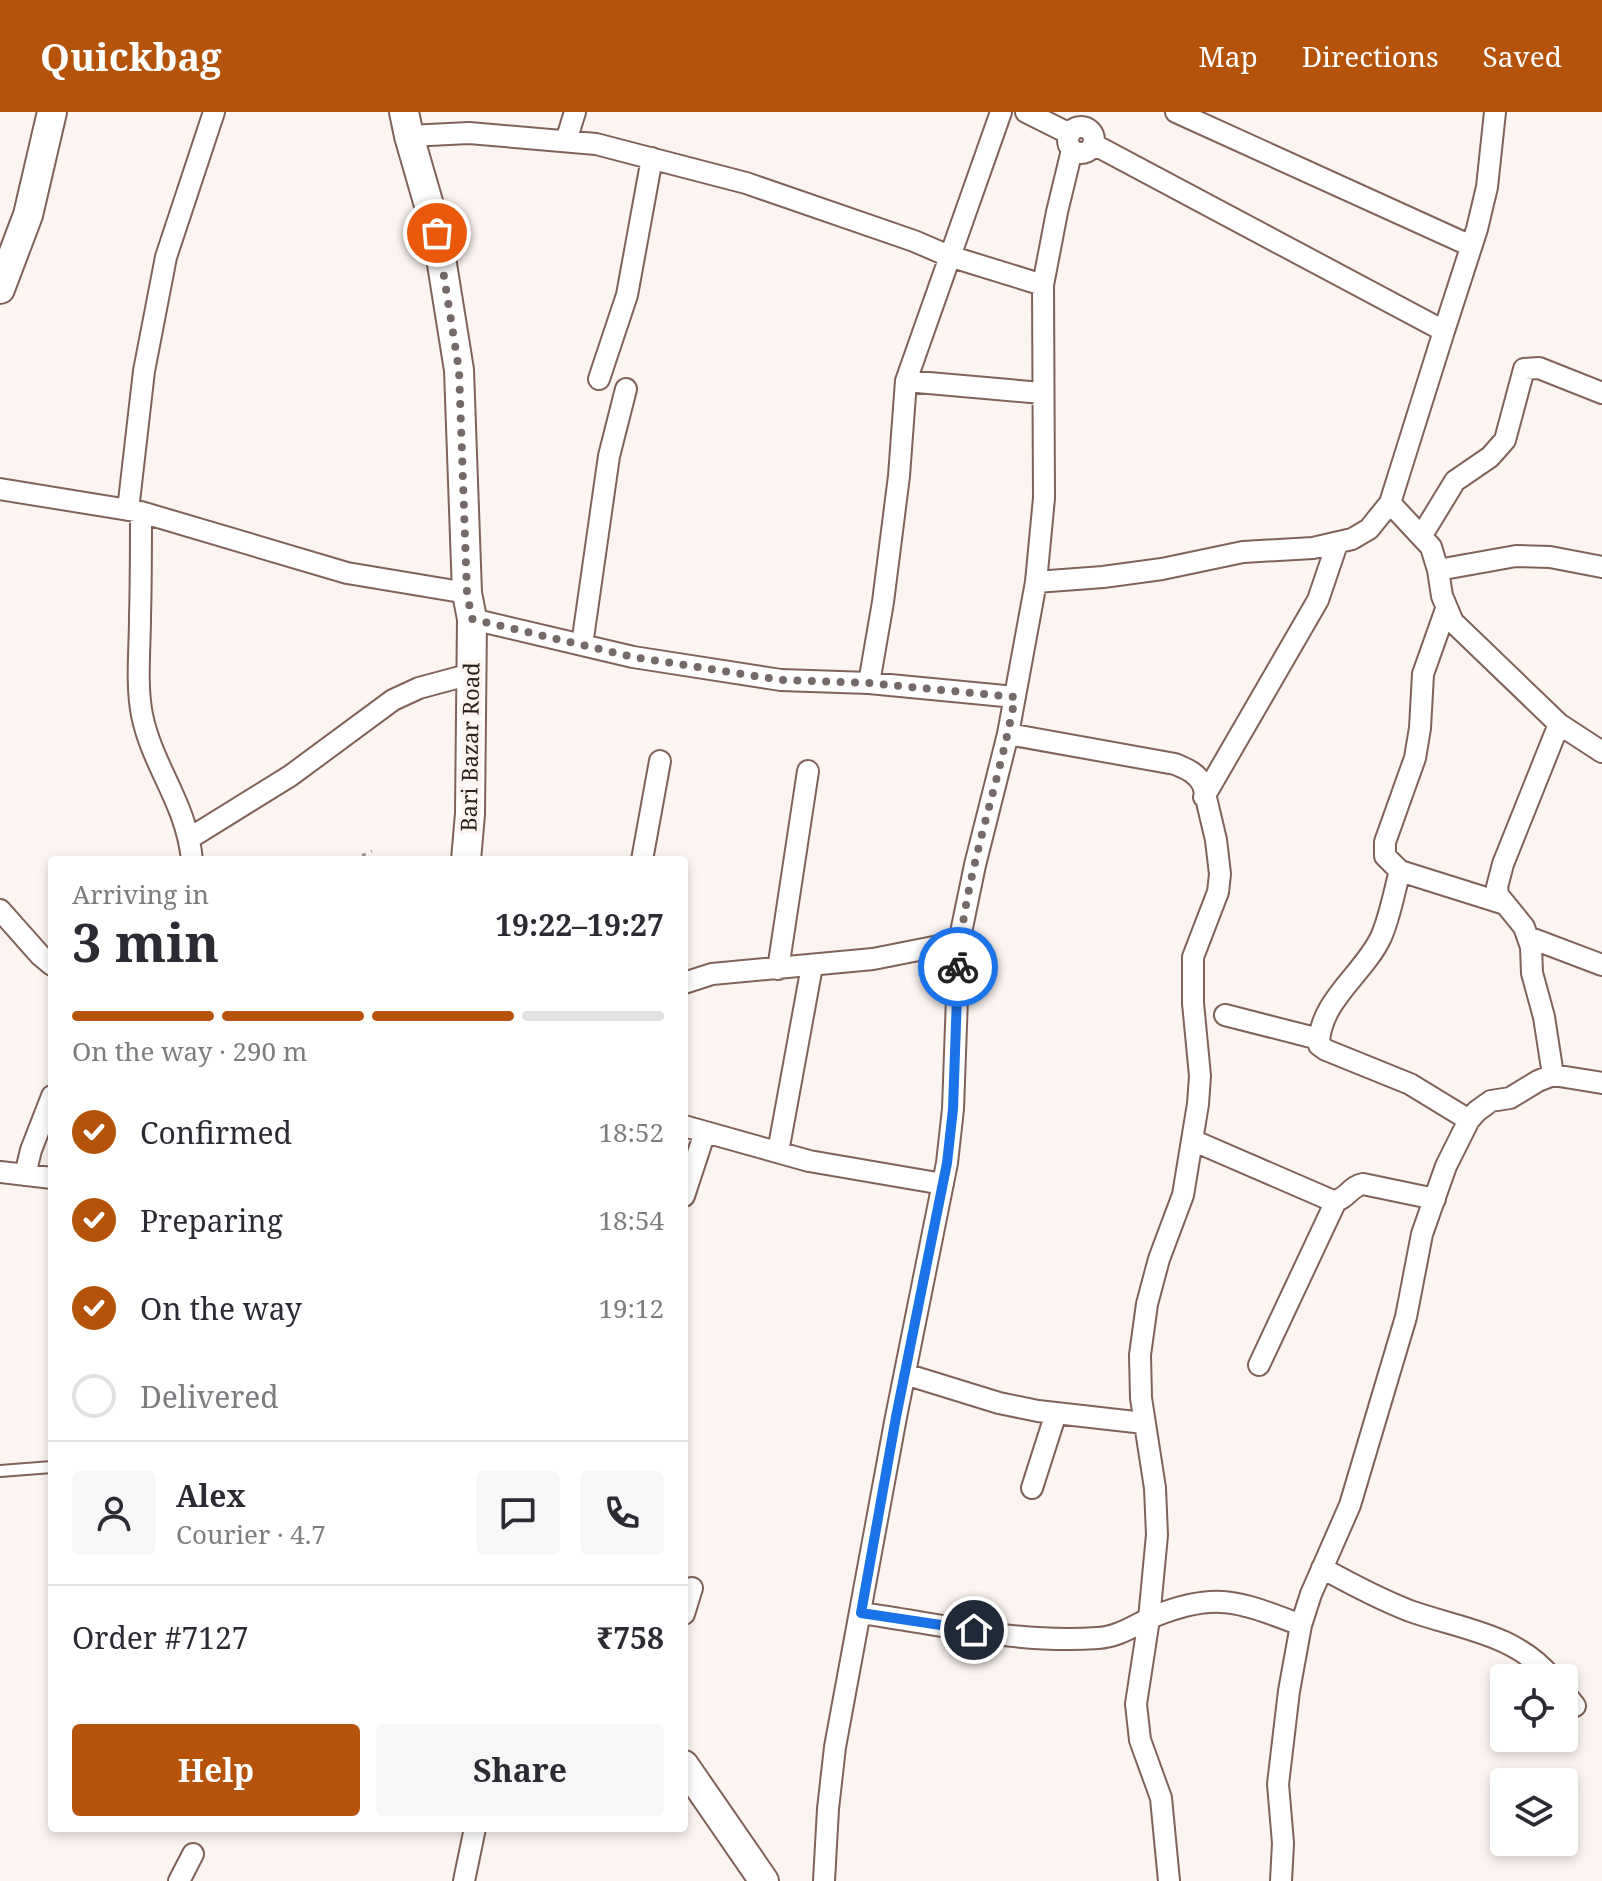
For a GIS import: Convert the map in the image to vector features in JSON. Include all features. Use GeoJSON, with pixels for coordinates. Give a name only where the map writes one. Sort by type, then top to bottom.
{"type":"FeatureCollection","features":[{"type":"Feature","properties":{"kind":"street"},"geometry":{"type":"LineString","coordinates":[[0,289],[28,215],[52,112]]}},
{"type":"Feature","properties":{"kind":"street"},"geometry":{"type":"LineString","coordinates":[[192,856],[190,838],[171,785],[149,739],[142,713],[134,511],[144,371],[166,257],[214,112]]}},
{"type":"Feature","properties":{"kind":"street"},"geometry":{"type":"LineString","coordinates":[[566,141],[575,112]]}},
{"type":"Feature","properties":{"kind":"street"},"geometry":{"type":"LineString","coordinates":[[869,683],[899,476],[906,381],[1001,112]]}},
{"type":"Feature","properties":{"kind":"street"},"geometry":{"type":"LineString","coordinates":[[1026,112],[1084,134],[1444,331]]}},
{"type":"Feature","properties":{"kind":"street"},"geometry":{"type":"LineString","coordinates":[[1176,112],[1471,246]]}},
{"type":"Feature","properties":{"kind":"street"},"geometry":{"type":"LineString","coordinates":[[1036,582],[1162,569],[1243,552],[1313,548],[1352,539],[1369,529],[1390,503],[1471,246],[1487,187],[1495,112]]}},
{"type":"Feature","properties":{"kind":"street"},"geometry":{"type":"LineString","coordinates":[[406,124],[596,144],[652,158],[746,183],[949,256],[1043,285]]}},
{"type":"Feature","properties":{"kind":"street","name":"Bari Bazar Road"},"geometry":{"type":"LineString","coordinates":[[406,124],[437,233],[459,370],[471,674],[470,814],[466,856]]}},
{"type":"Feature","properties":{"kind":"street"},"geometry":{"type":"LineString","coordinates":[[824,1881],[835,1747],[943,1184],[953,1109],[959,942],[1008,734],[1036,582],[1044,498],[1043,285],[1057,212],[1084,134]]}},
{"type":"Feature","properties":{"kind":"street"},"geometry":{"type":"LineString","coordinates":[[599,379],[627,295],[652,158]]}},
{"type":"Feature","properties":{"kind":"street"},"geometry":{"type":"LineString","coordinates":[[1422,535],[1455,481],[1490,457],[1505,440],[1524,369],[1539,368],[1602,393]]}},
{"type":"Feature","properties":{"kind":"street"},"geometry":{"type":"LineString","coordinates":[[906,381],[1042,393]]}},
{"type":"Feature","properties":{"kind":"street"},"geometry":{"type":"LineString","coordinates":[[582,645],[609,456],[626,389]]}},
{"type":"Feature","properties":{"kind":"street"},"geometry":{"type":"LineString","coordinates":[[0,489],[134,511],[469,606],[582,645],[633,657],[781,680],[869,683],[1015,697]]}},
{"type":"Feature","properties":{"kind":"street"},"geometry":{"type":"LineString","coordinates":[[1390,503],[1431,547],[1446,609],[1453,622],[1559,724],[1602,752]]}},
{"type":"Feature","properties":{"kind":"street"},"geometry":{"type":"LineString","coordinates":[[1204,797],[1318,600],[1337,544]]}},
{"type":"Feature","properties":{"kind":"street"},"geometry":{"type":"LineString","coordinates":[[1438,570],[1525,556],[1550,557],[1602,567]]}},
{"type":"Feature","properties":{"kind":"street"},"geometry":{"type":"LineString","coordinates":[[1446,609],[1423,674],[1415,758],[1385,842],[1385,856],[1400,871],[1505,904]]}},
{"type":"Feature","properties":{"kind":"street"},"geometry":{"type":"LineString","coordinates":[[190,838],[290,776],[393,700],[419,688],[471,674]]}},
{"type":"Feature","properties":{"kind":"street"},"geometry":{"type":"LineString","coordinates":[[1553,1075],[1528,937],[1519,920],[1498,895],[1499,878],[1559,724]]}},
{"type":"Feature","properties":{"kind":"street"},"geometry":{"type":"LineString","coordinates":[[1008,734],[1175,764],[1199,777],[1216,840],[1220,874],[1218,892],[1193,957],[1193,1003],[1200,1076],[1198,1104],[1183,1195],[1159,1259],[1147,1304],[1140,1355],[1144,1423],[1155,1488],[1157,1535],[1149,1619],[1136,1704],[1140,1740],[1161,1798],[1169,1881]]}},
{"type":"Feature","properties":{"kind":"street"},"geometry":{"type":"LineString","coordinates":[[643,856],[660,761]]}},
{"type":"Feature","properties":{"kind":"street"},"geometry":{"type":"LineString","coordinates":[[778,969],[808,771]]}},
{"type":"Feature","properties":{"kind":"street"},"geometry":{"type":"LineString","coordinates":[[1400,871],[1381,937],[1340,994],[1324,1022],[1319,1039],[1322,1049],[1410,1084],[1469,1120]]}},
{"type":"Feature","properties":{"kind":"street"},"geometry":{"type":"LineString","coordinates":[[0,910],[48,962]]}},
{"type":"Feature","properties":{"kind":"street"},"geometry":{"type":"LineString","coordinates":[[1528,937],[1602,965]]}},
{"type":"Feature","properties":{"kind":"street"},"geometry":{"type":"LineString","coordinates":[[688,982],[712,974],[873,959],[959,942]]}},
{"type":"Feature","properties":{"kind":"street"},"geometry":{"type":"LineString","coordinates":[[778,1152],[812,966]]}},
{"type":"Feature","properties":{"kind":"street"},"geometry":{"type":"LineString","coordinates":[[1225,1015],[1319,1039]]}},
{"type":"Feature","properties":{"kind":"street"},"geometry":{"type":"LineString","coordinates":[[1281,1881],[1283,1843],[1278,1784],[1289,1691],[1301,1625],[1350,1505],[1406,1317],[1422,1234],[1446,1166],[1469,1120],[1491,1101],[1510,1098],[1553,1075],[1602,1083]]}},
{"type":"Feature","properties":{"kind":"street"},"geometry":{"type":"LineString","coordinates":[[25,1175],[48,1106]]}},
{"type":"Feature","properties":{"kind":"street"},"geometry":{"type":"LineString","coordinates":[[688,1127],[809,1161],[943,1184]]}},
{"type":"Feature","properties":{"kind":"street"},"geometry":{"type":"LineString","coordinates":[[688,1184],[705,1132]]}},
{"type":"Feature","properties":{"kind":"street"},"geometry":{"type":"LineString","coordinates":[[1192,1140],[1336,1201]]}},
{"type":"Feature","properties":{"kind":"street"},"geometry":{"type":"LineString","coordinates":[[0,1172],[48,1178]]}},
{"type":"Feature","properties":{"kind":"street"},"geometry":{"type":"LineString","coordinates":[[1259,1365],[1336,1201],[1363,1184],[1435,1199]]}},
{"type":"Feature","properties":{"kind":"street"},"geometry":{"type":"LineString","coordinates":[[905,1374],[999,1403],[1144,1423]]}},
{"type":"Feature","properties":{"kind":"street"},"geometry":{"type":"LineString","coordinates":[[1032,1488],[1056,1413]]}},
{"type":"Feature","properties":{"kind":"street"},"geometry":{"type":"LineString","coordinates":[[1322,1568],[1386,1601],[1496,1638],[1523,1650],[1541,1664]]}},
{"type":"Feature","properties":{"kind":"street"},"geometry":{"type":"LineString","coordinates":[[688,1601],[692,1588]]}},
{"type":"Feature","properties":{"kind":"street"},"geometry":{"type":"LineString","coordinates":[[861,1613],[1023,1636],[1102,1638],[1133,1629],[1187,1603],[1230,1600],[1301,1625]]}},
{"type":"Feature","properties":{"kind":"street"},"geometry":{"type":"LineString","coordinates":[[688,1771],[764,1881]]}},
{"type":"Feature","properties":{"kind":"street"},"geometry":{"type":"LineString","coordinates":[[464,1881],[474,1832]]}},
{"type":"Feature","properties":{"kind":"street"},"geometry":{"type":"LineString","coordinates":[[179,1881],[193,1854]]}},
{"type":"Feature","properties":{"kind":"lane"},"geometry":{"type":"LineString","coordinates":[[0,1471],[48,1467]]}},
{"type":"Feature","properties":{"kind":"path"},"geometry":{"type":"LineString","coordinates":[[361,856],[372,851]]}},
{"type":"Feature","properties":{"kind":"way so far"},"geometry":{"type":"LineString","coordinates":[[437,233],[459,370],[467,593],[472,619],[633,657],[781,680],[869,683],[1015,697],[975,865],[959,942],[958,967]]}},
{"type":"Feature","properties":{"kind":"route"},"geometry":{"type":"LineString","coordinates":[[958,967],[953,1109],[947,1163],[896,1417],[861,1613],[974,1630]]}}]}
